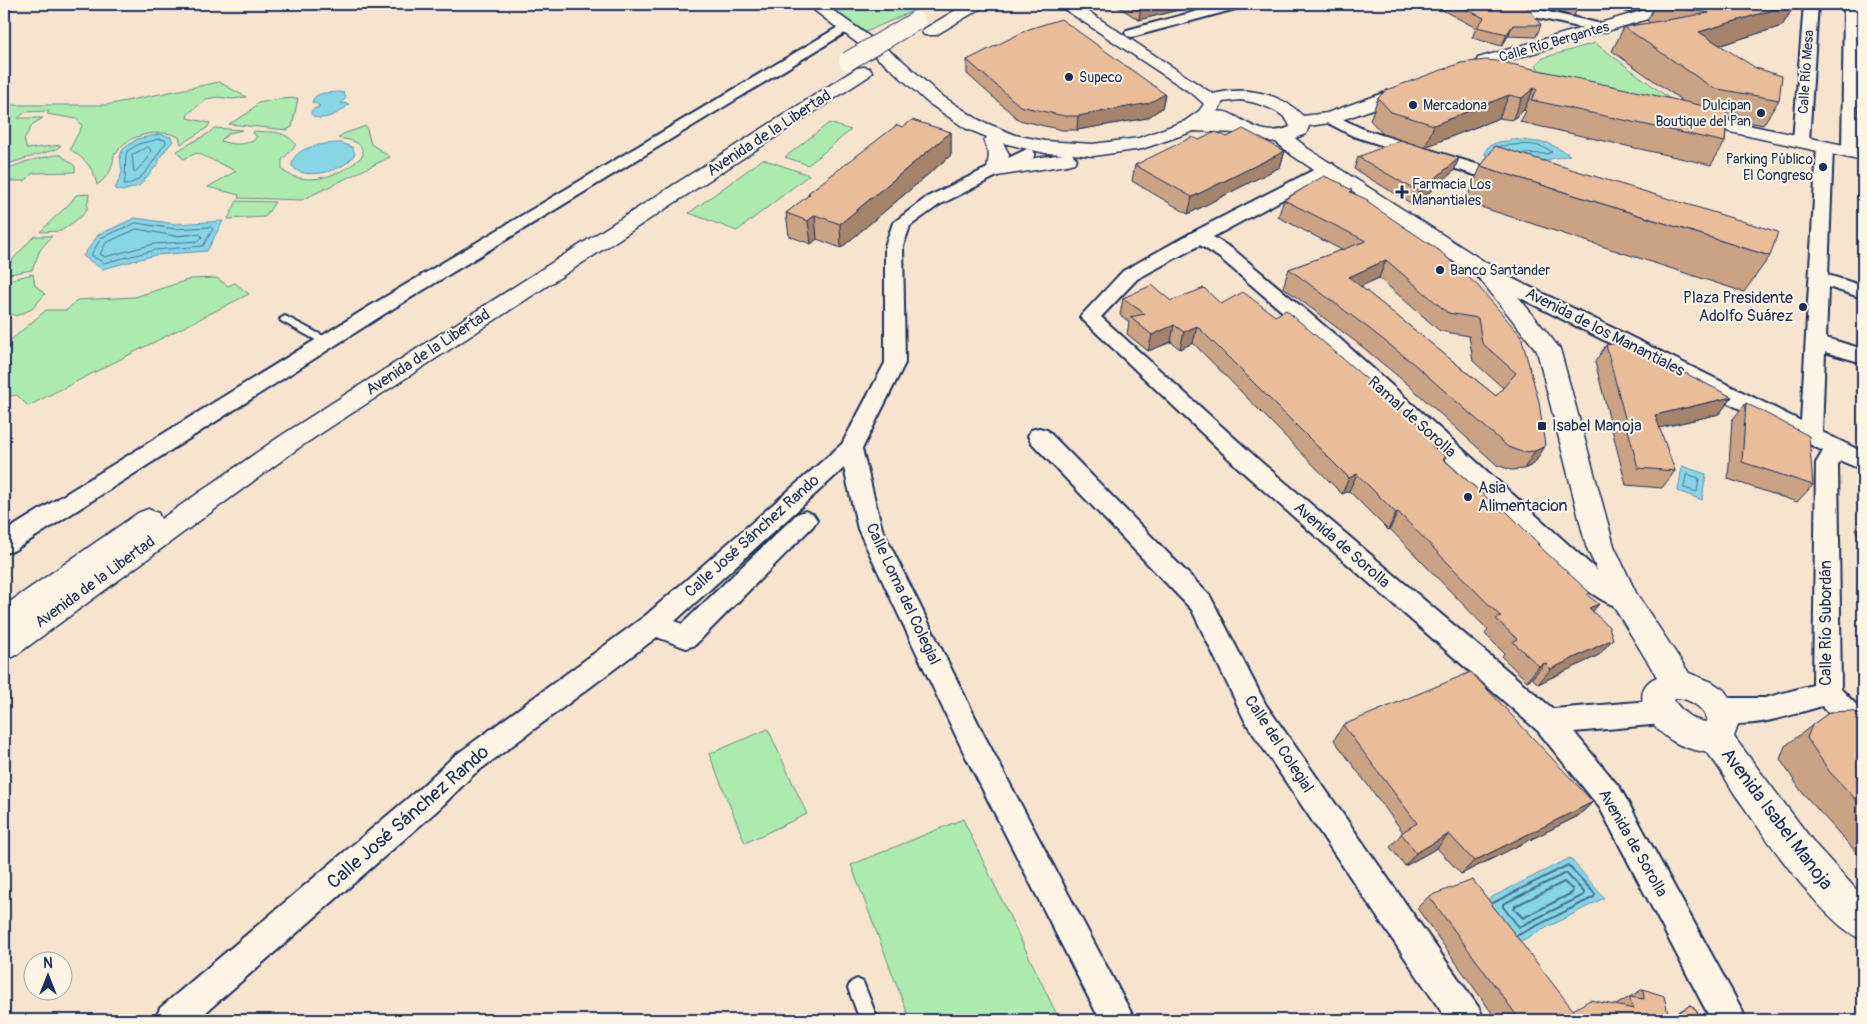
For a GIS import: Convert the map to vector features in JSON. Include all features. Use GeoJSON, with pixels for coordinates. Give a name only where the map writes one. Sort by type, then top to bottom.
{"type":"FeatureCollection","features":[{"type":"Feature","properties":{"kind":"main road"},"geometry":{"type":"LineString","coordinates":[[814,4],[896,64],[933,98],[972,124],[980,133],[1051,148],[1073,150],[1106,149]]}},
{"type":"Feature","properties":{"kind":"main road"},"geometry":{"type":"LineString","coordinates":[[855,66],[916,21],[949,4]]}},
{"type":"Feature","properties":{"kind":"main road"},"geometry":{"type":"LineString","coordinates":[[855,66],[909,44],[977,4]]}},
{"type":"Feature","properties":{"kind":"main road"},"geometry":{"type":"LineString","coordinates":[[1067,4],[1200,91],[1236,127]]}},
{"type":"Feature","properties":{"kind":"main road"},"geometry":{"type":"LineString","coordinates":[[1092,4],[1213,88],[1249,95],[1271,102],[1290,114],[1298,122],[1299,130],[1281,136],[1260,135],[1236,127],[1192,125]]}},
{"type":"Feature","properties":{"kind":"main road","name":"Calle Río Bergantes"},"geometry":{"type":"LineString","coordinates":[[1511,72],[1503,66],[1481,71],[1601,28],[1682,4]]}},
{"type":"Feature","properties":{"kind":"main road","name":"Avenida de la Libertad"},"geometry":{"type":"LineString","coordinates":[[4,622],[275,430],[855,66]]}},
{"type":"Feature","properties":{"kind":"main road","name":"Avenida de la Libertad"},"geometry":{"type":"LineString","coordinates":[[4,648],[291,441],[855,66]]}},
{"type":"Feature","properties":{"kind":"main road"},"geometry":{"type":"LineString","coordinates":[[1298,122],[1330,118],[1426,84]]}},
{"type":"Feature","properties":{"kind":"main road"},"geometry":{"type":"LineString","coordinates":[[1027,154],[1040,150],[1088,154],[1142,143],[1192,125],[1206,115],[1217,98],[1237,94]]}},
{"type":"Feature","properties":{"kind":"main road"},"geometry":{"type":"LineString","coordinates":[[1672,114],[1857,153]]}},
{"type":"Feature","properties":{"kind":"main road","name":"Avenida de los Manantiales"},"geometry":{"type":"LineString","coordinates":[[1281,136],[1300,152],[1488,274]]}},
{"type":"Feature","properties":{"kind":"main road"},"geometry":{"type":"LineString","coordinates":[[998,138],[1005,148],[1027,154],[1074,158],[1096,158],[1121,154],[1134,149],[1142,143]]}},
{"type":"Feature","properties":{"kind":"main road"},"geometry":{"type":"LineString","coordinates":[[998,138],[997,170],[1074,158]]}},
{"type":"Feature","properties":{"kind":"main road"},"geometry":{"type":"LineString","coordinates":[[1488,274],[1548,349],[1600,546],[1624,599],[1679,684]]}},
{"type":"Feature","properties":{"kind":"main road"},"geometry":{"type":"LineString","coordinates":[[1679,684],[1690,686],[1703,692],[1713,700],[1717,723],[1700,736],[1685,732],[1672,723],[1662,712],[1657,701],[1660,691],[1667,685],[1679,684]]}},
{"type":"Feature","properties":{"kind":"main road","name":"Avenida Isabel Manoja"},"geometry":{"type":"LineString","coordinates":[[1717,723],[1775,821],[1839,901],[1863,922]]}},
{"type":"Feature","properties":{"kind":"street"},"geometry":{"type":"LineString","coordinates":[[1132,33],[1238,4]]}},
{"type":"Feature","properties":{"kind":"street"},"geometry":{"type":"LineString","coordinates":[[1523,4],[1539,14],[1601,28]]}},
{"type":"Feature","properties":{"kind":"street","name":"Calle Río Mesa"},"geometry":{"type":"LineString","coordinates":[[1801,141],[1811,4]]}},
{"type":"Feature","properties":{"kind":"street"},"geometry":{"type":"LineString","coordinates":[[1851,4],[1857,153]]}},
{"type":"Feature","properties":{"kind":"street"},"geometry":{"type":"LineString","coordinates":[[4,544],[327,342],[845,28]]}},
{"type":"Feature","properties":{"kind":"street"},"geometry":{"type":"LineString","coordinates":[[1330,118],[1367,135],[1522,184]]}},
{"type":"Feature","properties":{"kind":"street"},"geometry":{"type":"LineString","coordinates":[[1811,436],[1825,146]]}},
{"type":"Feature","properties":{"kind":"street"},"geometry":{"type":"LineString","coordinates":[[851,449],[895,363],[894,246],[902,223],[933,200],[1027,154]]}},
{"type":"Feature","properties":{"kind":"street","name":"Avenida de Sorolla"},"geometry":{"type":"LineString","coordinates":[[1327,168],[1130,275],[1090,317],[1253,468],[1548,722],[1610,798],[1729,1020]]}},
{"type":"Feature","properties":{"kind":"street","name":"Ramal de Sorolla"},"geometry":{"type":"LineString","coordinates":[[1199,236],[1227,254],[1333,344],[1591,580],[1624,599]]}},
{"type":"Feature","properties":{"kind":"street","name":"Avenida de los Manantiales"},"geometry":{"type":"LineString","coordinates":[[1488,274],[1863,462]]}},
{"type":"Feature","properties":{"kind":"street"},"geometry":{"type":"LineString","coordinates":[[1818,278],[1863,292]]}},
{"type":"Feature","properties":{"kind":"street"},"geometry":{"type":"LineString","coordinates":[[1815,342],[1863,356]]}},
{"type":"Feature","properties":{"kind":"street","name":"Calle del Colegial"},"geometry":{"type":"LineString","coordinates":[[1039,436],[1201,603],[1256,714],[1467,1020]]}},
{"type":"Feature","properties":{"kind":"street","name":"Calle José Sánchez Rando"},"geometry":{"type":"LineString","coordinates":[[172,1020],[430,798],[463,766],[654,624],[851,449]]}},
{"type":"Feature","properties":{"kind":"street","name":"Calle Loma del Colegial"},"geometry":{"type":"LineString","coordinates":[[851,449],[870,529],[974,744],[1118,1020]]}},
{"type":"Feature","properties":{"kind":"street","name":"Calle Río Subordán"},"geometry":{"type":"LineString","coordinates":[[1717,723],[1827,693],[1827,463],[1837,449]]}},
{"type":"Feature","properties":{"kind":"street","name":"Calle José Sánchez Rando"},"geometry":{"type":"LineString","coordinates":[[654,624],[686,638],[804,520]]}},
{"type":"Feature","properties":{"kind":"street"},"geometry":{"type":"LineString","coordinates":[[1827,693],[1863,731]]}},
{"type":"Feature","properties":{"kind":"street"},"geometry":{"type":"LineString","coordinates":[[1548,722],[1662,712]]}},
{"type":"Feature","properties":{"kind":"lane"},"geometry":{"type":"LineString","coordinates":[[285,319],[327,342]]}},
{"type":"Feature","properties":{"kind":"lane"},"geometry":{"type":"LineString","coordinates":[[857,988],[869,1020]]}},
{"type":"Feature","properties":{"kind":"green space"},"geometry":{"type":"Polygon","coordinates":[[[825,4],[928,4],[866,32],[825,4]]]}},
{"type":"Feature","properties":{"kind":"green space"},"geometry":{"type":"Polygon","coordinates":[[[1595,43],[1681,107],[1539,71],[1536,64],[1543,58],[1595,43]]]}},
{"type":"Feature","properties":{"kind":"green space"},"geometry":{"type":"Polygon","coordinates":[[[219,82],[246,97],[206,99],[188,114],[187,118],[210,123],[207,128],[181,144],[179,137],[164,133],[145,134],[128,141],[114,154],[110,172],[97,185],[88,164],[70,149],[82,126],[77,119],[47,114],[49,111],[25,112],[18,118],[43,118],[33,124],[24,139],[27,149],[61,145],[57,149],[4,165],[4,105],[106,105],[219,82]]]}},
{"type":"Feature","properties":{"kind":"green space"},"geometry":{"type":"Polygon","coordinates":[[[298,98],[292,127],[287,130],[229,124],[248,113],[258,103],[298,98]]]}},
{"type":"Feature","properties":{"kind":"green space"},"geometry":{"type":"Polygon","coordinates":[[[829,123],[851,130],[808,165],[785,157],[829,123]]]}},
{"type":"Feature","properties":{"kind":"green space"},"geometry":{"type":"Polygon","coordinates":[[[366,126],[371,144],[390,157],[302,200],[238,198],[239,195],[208,187],[236,171],[197,153],[183,159],[177,151],[209,133],[214,128],[242,130],[230,133],[221,141],[233,144],[253,141],[257,136],[253,133],[254,131],[282,134],[287,136],[296,145],[282,160],[282,170],[291,176],[313,179],[336,174],[363,155],[358,144],[338,138],[343,134],[366,126]]]}},
{"type":"Feature","properties":{"kind":"green space"},"geometry":{"type":"Polygon","coordinates":[[[61,155],[75,166],[75,172],[33,173],[25,181],[4,181],[4,170],[28,161],[61,155]]]}},
{"type":"Feature","properties":{"kind":"green space"},"geometry":{"type":"Polygon","coordinates":[[[763,159],[809,175],[737,231],[689,213],[763,159]]]}},
{"type":"Feature","properties":{"kind":"green space"},"geometry":{"type":"Polygon","coordinates":[[[89,194],[87,209],[82,216],[61,231],[40,232],[76,195],[89,194]]]}},
{"type":"Feature","properties":{"kind":"green space"},"geometry":{"type":"Polygon","coordinates":[[[237,201],[275,202],[265,217],[228,219],[237,201]]]}},
{"type":"Feature","properties":{"kind":"green space"},"geometry":{"type":"Polygon","coordinates":[[[34,236],[52,236],[40,250],[32,270],[4,275],[13,259],[34,236]]]}},
{"type":"Feature","properties":{"kind":"green space"},"geometry":{"type":"Polygon","coordinates":[[[33,274],[35,285],[45,294],[32,309],[16,316],[4,311],[4,281],[33,274]]]}},
{"type":"Feature","properties":{"kind":"green space"},"geometry":{"type":"Polygon","coordinates":[[[217,278],[228,286],[235,283],[249,294],[28,406],[17,395],[4,397],[4,346],[46,310],[67,310],[77,300],[135,297],[191,279],[217,278]]]}},
{"type":"Feature","properties":{"kind":"green space"},"geometry":{"type":"Polygon","coordinates":[[[768,729],[807,814],[745,843],[709,754],[768,729]]]}},
{"type":"Feature","properties":{"kind":"green space"},"geometry":{"type":"Polygon","coordinates":[[[963,819],[1056,1013],[1041,1020],[910,1020],[851,865],[963,819]]]}},
{"type":"Feature","properties":{"kind":"water"},"geometry":{"type":"Polygon","coordinates":[[[323,93],[344,93],[346,98],[341,103],[349,104],[336,114],[325,118],[315,117],[311,114],[312,110],[320,106],[312,102],[316,96],[323,93]]]}},
{"type":"Feature","properties":{"kind":"water"},"geometry":{"type":"Polygon","coordinates":[[[160,134],[171,137],[173,141],[160,157],[158,164],[139,186],[122,191],[115,189],[122,173],[120,156],[123,149],[137,139],[160,134]]]}},
{"type":"Feature","properties":{"kind":"water"},"geometry":{"type":"Polygon","coordinates":[[[1510,139],[1548,143],[1570,155],[1541,161],[1532,157],[1507,159],[1485,155],[1487,148],[1490,146],[1498,142],[1511,141],[1510,139]]]}},
{"type":"Feature","properties":{"kind":"water"},"geometry":{"type":"Polygon","coordinates":[[[341,143],[352,147],[355,153],[344,165],[315,174],[298,171],[292,166],[293,159],[304,150],[319,145],[341,143]]]}},
{"type":"Feature","properties":{"kind":"water"},"geometry":{"type":"Polygon","coordinates":[[[135,218],[176,224],[223,221],[207,251],[156,255],[102,269],[83,256],[98,235],[135,218]]]}},
{"type":"Feature","properties":{"kind":"water"},"geometry":{"type":"Polygon","coordinates":[[[1682,466],[1706,474],[1702,500],[1678,491],[1682,466]]]}},
{"type":"Feature","properties":{"kind":"water"},"geometry":{"type":"Polygon","coordinates":[[[1570,858],[1604,898],[1517,943],[1484,901],[1570,858]]]}},
{"type":"Feature","properties":{"kind":"building"},"geometry":{"type":"Polygon","coordinates":[[[1456,4],[1525,4],[1541,25],[1513,25],[1507,34],[1477,27],[1484,18],[1456,4]]]}},
{"type":"Feature","properties":{"kind":"building"},"geometry":{"type":"Polygon","coordinates":[[[1672,4],[1792,4],[1699,32],[1756,68],[1782,76],[1779,100],[1713,88],[1624,27],[1709,13],[1685,9],[1672,4]]]}},
{"type":"Feature","properties":{"kind":"building"},"geometry":{"type":"Polygon","coordinates":[[[1061,19],[1165,94],[1149,103],[1078,116],[1064,116],[1020,106],[967,60],[1029,29],[1061,19]]]}},
{"type":"Feature","properties":{"kind":"building"},"geometry":{"type":"Polygon","coordinates":[[[1485,60],[1727,111],[1725,142],[1531,100],[1537,90],[1534,88],[1522,98],[1509,95],[1434,125],[1391,112],[1378,98],[1386,90],[1461,63],[1485,60]]]}},
{"type":"Feature","properties":{"kind":"building"},"geometry":{"type":"Polygon","coordinates":[[[912,120],[951,132],[840,224],[815,215],[808,221],[786,213],[810,194],[808,193],[897,125],[903,127],[912,120]]]}},
{"type":"Feature","properties":{"kind":"building"},"geometry":{"type":"Polygon","coordinates":[[[1243,129],[1285,151],[1192,197],[1135,165],[1192,137],[1199,140],[1216,132],[1227,137],[1243,129]]]}},
{"type":"Feature","properties":{"kind":"building"},"geometry":{"type":"Polygon","coordinates":[[[1400,140],[1459,158],[1419,192],[1358,157],[1400,140]]]}},
{"type":"Feature","properties":{"kind":"building"},"geometry":{"type":"Polygon","coordinates":[[[1495,146],[1778,232],[1770,256],[1481,166],[1495,146]]]}},
{"type":"Feature","properties":{"kind":"building"},"geometry":{"type":"Polygon","coordinates":[[[1324,176],[1343,184],[1352,190],[1350,192],[1368,200],[1367,202],[1440,251],[1478,286],[1521,336],[1539,402],[1545,446],[1535,451],[1522,452],[1508,447],[1414,364],[1289,269],[1366,241],[1284,200],[1324,176]],[[1386,260],[1349,277],[1496,396],[1516,373],[1482,343],[1478,318],[1448,313],[1386,260]]]}},
{"type":"Feature","properties":{"kind":"building"},"geometry":{"type":"Polygon","coordinates":[[[1152,285],[1171,301],[1204,288],[1221,304],[1243,292],[1275,316],[1286,310],[1440,442],[1431,445],[1446,457],[1443,459],[1503,512],[1505,510],[1539,544],[1537,544],[1590,593],[1587,595],[1599,604],[1589,608],[1609,627],[1613,639],[1551,669],[1545,663],[1539,666],[1513,642],[1517,639],[1496,619],[1501,617],[1398,512],[1396,513],[1357,474],[1349,478],[1197,326],[1184,332],[1174,325],[1152,335],[1130,317],[1145,314],[1123,298],[1152,285]]]}},
{"type":"Feature","properties":{"kind":"building"},"geometry":{"type":"Polygon","coordinates":[[[1628,344],[1732,397],[1655,415],[1675,471],[1638,468],[1606,345],[1628,344]]]}},
{"type":"Feature","properties":{"kind":"building"},"geometry":{"type":"Polygon","coordinates":[[[1746,403],[1809,436],[1813,485],[1742,462],[1746,403]]]}},
{"type":"Feature","properties":{"kind":"building"},"geometry":{"type":"Polygon","coordinates":[[[1471,672],[1593,802],[1474,861],[1449,834],[1416,853],[1401,833],[1417,823],[1343,725],[1471,672]]]}},
{"type":"Feature","properties":{"kind":"building"},"geometry":{"type":"Polygon","coordinates":[[[1852,711],[1863,715],[1863,807],[1829,771],[1807,738],[1812,725],[1830,712],[1852,711]]]}},
{"type":"Feature","properties":{"kind":"building"},"geometry":{"type":"Polygon","coordinates":[[[1473,880],[1573,1010],[1590,1000],[1634,1009],[1629,997],[1644,999],[1643,989],[1664,996],[1669,1018],[1691,1005],[1704,1020],[1520,1020],[1429,896],[1473,880]]]}},
{"type":"Feature","properties":{"kind":"place","name":"Supeco"},"geometry":{"type":"Point","coordinates":[1069,77]}},
{"type":"Feature","properties":{"kind":"place","name":"Mercadona"},"geometry":{"type":"Point","coordinates":[1413,105]}},
{"type":"Feature","properties":{"kind":"place","name":"Dulcipan Boutique del Pan"},"geometry":{"type":"Point","coordinates":[1761,113]}},
{"type":"Feature","properties":{"kind":"place","name":"Parking Público El Congreso"},"geometry":{"type":"Point","coordinates":[1823,167]}},
{"type":"Feature","properties":{"kind":"place","name":"Farmacia Los Manantiales"},"geometry":{"type":"Point","coordinates":[1402,192]}},
{"type":"Feature","properties":{"kind":"place","name":"Banco Santander"},"geometry":{"type":"Point","coordinates":[1440,270]}},
{"type":"Feature","properties":{"kind":"place","name":"Plaza Presidente Adolfo Suárez"},"geometry":{"type":"Point","coordinates":[1803,307]}},
{"type":"Feature","properties":{"kind":"place","name":"Isabel Manoja"},"geometry":{"type":"Point","coordinates":[1542,426]}},
{"type":"Feature","properties":{"kind":"place","name":"Asia Alimentacion"},"geometry":{"type":"Point","coordinates":[1468,497]}}]}
